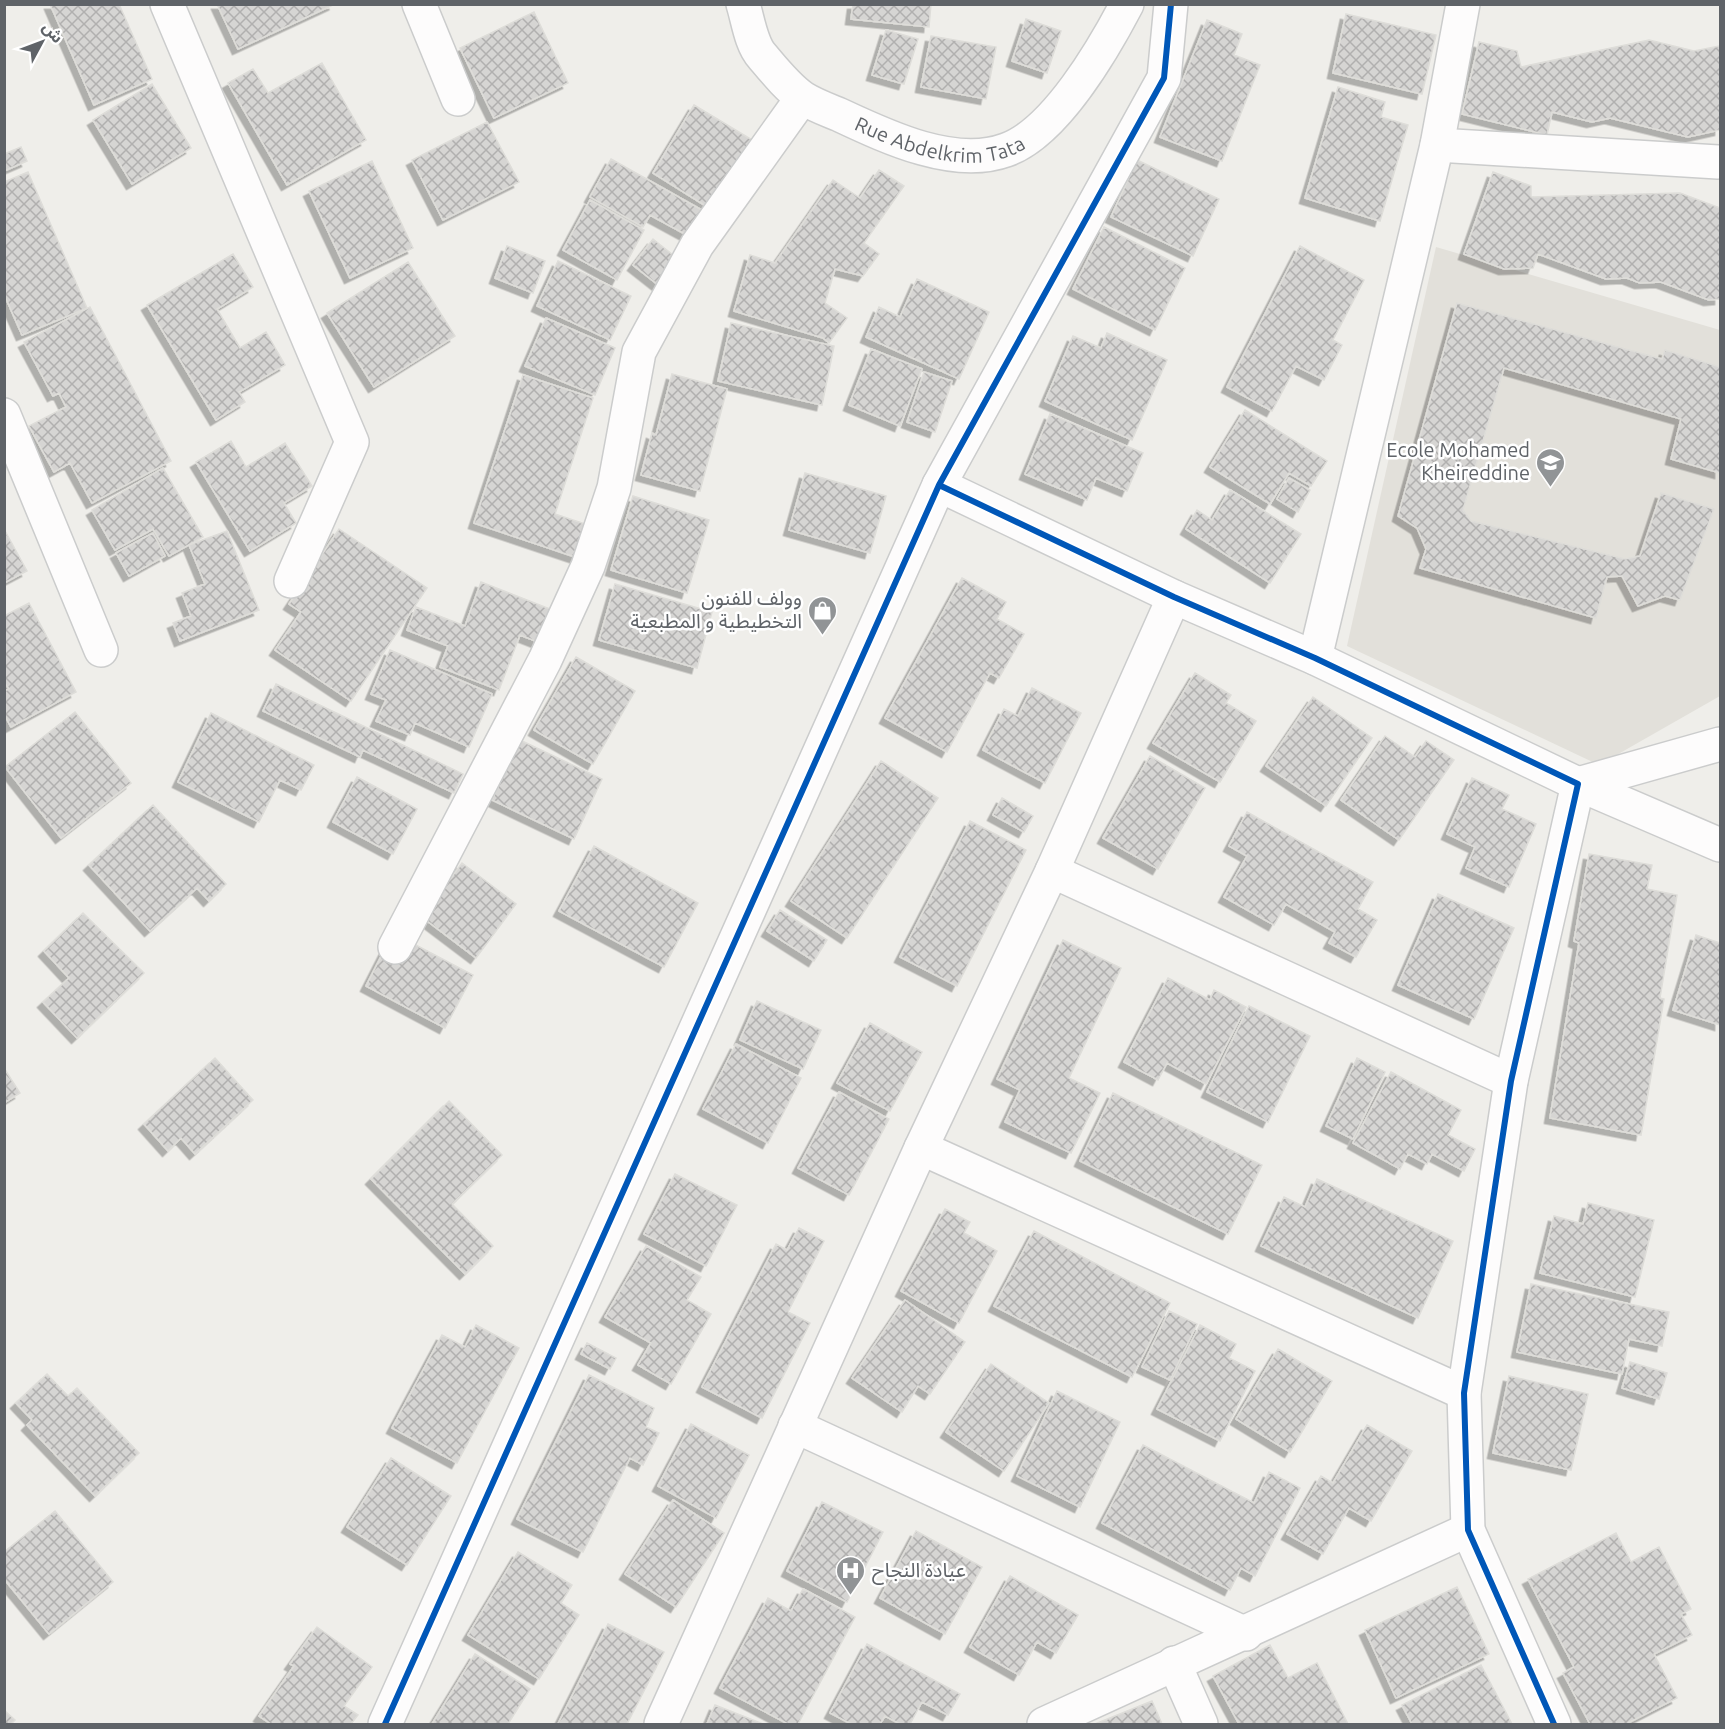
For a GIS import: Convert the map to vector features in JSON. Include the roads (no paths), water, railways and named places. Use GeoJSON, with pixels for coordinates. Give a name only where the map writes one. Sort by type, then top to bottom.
{"type":"FeatureCollection","features":[{"type":"Feature","properties":{"kind":"street"},"geometry":{"type":"LineString","coordinates":[[166,4],[352,442],[291,580]]}},
{"type":"Feature","properties":{"kind":"street"},"geometry":{"type":"LineString","coordinates":[[419,4],[458,99]]}},
{"type":"Feature","properties":{"kind":"street","name":"Rue Abdelkrim Tata"},"geometry":{"type":"LineString","coordinates":[[743,4],[759,53],[802,98],[881,134],[925,150],[972,155],[1007,150],[1039,129],[1074,90],[1104,46],[1127,4]]}},
{"type":"Feature","properties":{"kind":"street"},"geometry":{"type":"LineString","coordinates":[[385,1725],[939,485],[1164,78],[1171,4]]}},
{"type":"Feature","properties":{"kind":"street"},"geometry":{"type":"LineString","coordinates":[[1315,658],[1437,145],[1463,4]]}},
{"type":"Feature","properties":{"kind":"street"},"geometry":{"type":"LineString","coordinates":[[395,947],[540,671],[588,566],[614,488],[639,352],[697,245],[802,98]]}},
{"type":"Feature","properties":{"kind":"street"},"geometry":{"type":"LineString","coordinates":[[1437,145],[1718,162]]}},
{"type":"Feature","properties":{"kind":"street"},"geometry":{"type":"LineString","coordinates":[[4,415],[101,651]]}},
{"type":"Feature","properties":{"kind":"street"},"geometry":{"type":"LineString","coordinates":[[939,485],[1174,597],[1315,658],[1578,784],[1720,845]]}},
{"type":"Feature","properties":{"kind":"street"},"geometry":{"type":"LineString","coordinates":[[661,1725],[921,1148],[1052,871],[1174,597]]}},
{"type":"Feature","properties":{"kind":"street"},"geometry":{"type":"LineString","coordinates":[[1578,784],[1720,744]]}},
{"type":"Feature","properties":{"kind":"street"},"geometry":{"type":"LineString","coordinates":[[1554,1725],[1467,1530],[1464,1393],[1511,1081],[1578,784]]}},
{"type":"Feature","properties":{"kind":"street"},"geometry":{"type":"LineString","coordinates":[[1052,871],[1511,1081]]}},
{"type":"Feature","properties":{"kind":"street"},"geometry":{"type":"LineString","coordinates":[[921,1148],[1464,1393]]}},
{"type":"Feature","properties":{"kind":"street"},"geometry":{"type":"LineString","coordinates":[[795,1426],[1245,1634]]}},
{"type":"Feature","properties":{"kind":"street"},"geometry":{"type":"LineString","coordinates":[[1044,1725],[1174,1663],[1245,1634],[1467,1530]]}},
{"type":"Feature","properties":{"kind":"street"},"geometry":{"type":"LineString","coordinates":[[1174,1663],[1201,1725]]}},
{"type":"Feature","properties":{"kind":"place","name":"Ecole Mohamed Kheireddine"},"geometry":{"type":"Point","coordinates":[1551,488]}},
{"type":"Feature","properties":{"kind":"place","name":"وولف للفنون التخطيطية و المطبعية"},"geometry":{"type":"Point","coordinates":[823,636]}},
{"type":"Feature","properties":{"kind":"place","name":"عيادة النجاح"},"geometry":{"type":"Point","coordinates":[851,1596]}}]}
